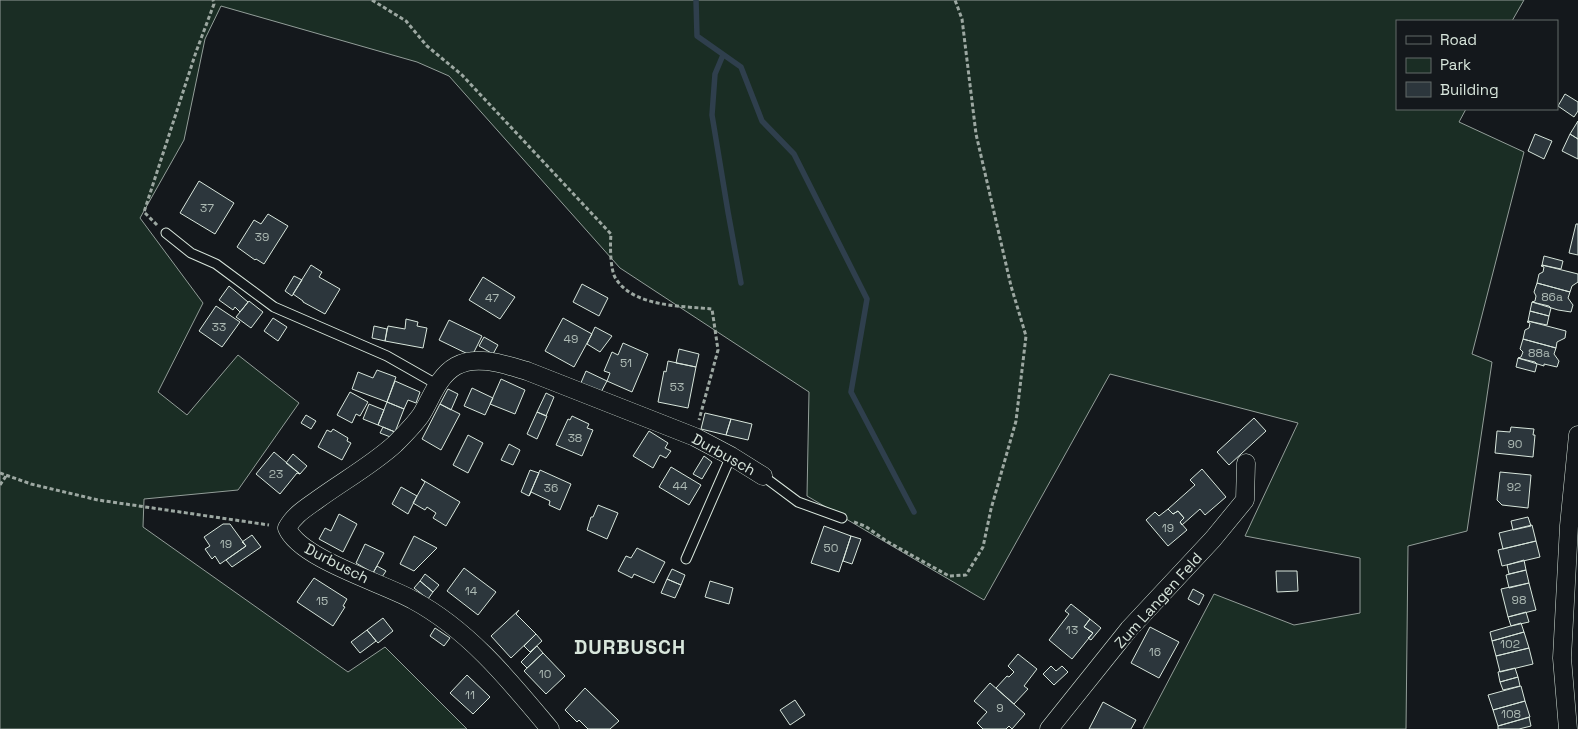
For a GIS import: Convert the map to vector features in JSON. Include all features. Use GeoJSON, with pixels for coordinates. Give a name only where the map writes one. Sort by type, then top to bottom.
{"type":"FeatureCollection","features":[{"type":"Feature","properties":{"kind":"street","name":"Durbusch"},"geometry":{"type":"LineString","coordinates":[[550,729],[510,681],[468,638],[446,621],[410,598],[340,567],[308,550],[294,540],[287,528],[291,519],[396,443],[420,416],[445,375],[456,366],[465,362],[484,361],[501,363],[527,371],[695,437],[763,476]]}},
{"type":"Feature","properties":{"kind":"street"},"geometry":{"type":"LineString","coordinates":[[1568,729],[1562,658],[1572,591],[1578,435]]}},
{"type":"Feature","properties":{"kind":"street","name":"Zum Langen Feld"},"geometry":{"type":"LineString","coordinates":[[1049,729],[1129,629],[1212,539],[1245,500],[1246,463]]}},
{"type":"Feature","properties":{"kind":"lane"},"geometry":{"type":"LineString","coordinates":[[166,234],[191,253],[216,264],[274,307],[387,356],[438,385]]}},
{"type":"Feature","properties":{"kind":"lane"},"geometry":{"type":"LineString","coordinates":[[686,559],[731,456]]}},
{"type":"Feature","properties":{"kind":"lane"},"geometry":{"type":"LineString","coordinates":[[763,476],[798,502],[842,518]]}},
{"type":"Feature","properties":{"kind":"path"},"geometry":{"type":"LineString","coordinates":[[166,234],[144,212],[214,0]]}},
{"type":"Feature","properties":{"kind":"path"},"geometry":{"type":"LineString","coordinates":[[372,0],[406,21],[427,46],[462,75],[611,234],[610,248],[615,279],[634,297],[671,306],[712,309],[718,350],[706,389],[695,437]]}},
{"type":"Feature","properties":{"kind":"path"},"geometry":{"type":"LineString","coordinates":[[842,518],[865,526],[888,542],[949,576],[966,575],[983,546],[991,509],[1016,421],[1026,336],[1011,286],[976,134],[962,19],[955,0]]}},
{"type":"Feature","properties":{"kind":"path"},"geometry":{"type":"LineString","coordinates":[[0,473],[31,484],[98,500],[287,528]]}},
{"type":"Feature","properties":{"kind":"path"},"geometry":{"type":"LineString","coordinates":[[0,485],[6,476]]}},
{"type":"Feature","properties":{"kind":"green space"},"geometry":{"type":"Polygon","coordinates":[[[0,0],[1524,0],[1513,20],[1396,20],[1396,110],[1465,110],[1459,122],[1524,152],[1472,354],[1492,362],[1467,531],[1408,546],[1406,729],[1143,729],[1214,594],[1294,625],[1360,613],[1360,558],[1245,536],[1298,423],[1110,374],[984,600],[807,496],[809,392],[620,268],[449,76],[417,62],[221,6],[205,39],[184,140],[140,218],[203,303],[158,392],[187,415],[238,355],[299,403],[238,490],[144,499],[143,527],[348,672],[385,647],[467,729],[0,729],[0,0]]]}},
{"type":"Feature","properties":{"kind":"building"},"geometry":{"type":"Polygon","coordinates":[[[1565,94],[1578,102],[1578,111],[1574,117],[1558,106],[1565,94]]]}},
{"type":"Feature","properties":{"kind":"building"},"geometry":{"type":"Polygon","coordinates":[[[1578,121],[1578,139],[1570,134],[1578,121]]]}},
{"type":"Feature","properties":{"kind":"building"},"geometry":{"type":"Polygon","coordinates":[[[1535,134],[1552,141],[1544,159],[1528,151],[1535,134]]]}},
{"type":"Feature","properties":{"kind":"building"},"geometry":{"type":"Polygon","coordinates":[[[1570,134],[1578,139],[1578,159],[1562,151],[1570,134]]]}},
{"type":"Feature","properties":{"kind":"building"},"geometry":{"type":"Polygon","coordinates":[[[199,181],[234,203],[215,234],[180,213],[199,181]]]}},
{"type":"Feature","properties":{"kind":"building"},"geometry":{"type":"Polygon","coordinates":[[[268,214],[288,226],[264,264],[237,247],[254,220],[261,224],[268,214]]]}},
{"type":"Feature","properties":{"kind":"building"},"geometry":{"type":"Polygon","coordinates":[[[1576,224],[1578,224],[1578,255],[1569,253],[1576,224]]]}},
{"type":"Feature","properties":{"kind":"building"},"geometry":{"type":"Polygon","coordinates":[[[1544,256],[1563,261],[1561,269],[1542,265],[1544,256]]]}},
{"type":"Feature","properties":{"kind":"building"},"geometry":{"type":"Polygon","coordinates":[[[311,265],[322,272],[319,277],[340,289],[325,314],[293,294],[311,265]]]}},
{"type":"Feature","properties":{"kind":"building"},"geometry":{"type":"Polygon","coordinates":[[[1542,265],[1578,274],[1578,282],[1572,286],[1570,292],[1537,283],[1539,274],[1543,272],[1544,267],[1542,265]]]}},
{"type":"Feature","properties":{"kind":"building"},"geometry":{"type":"Polygon","coordinates":[[[294,276],[302,280],[292,296],[285,291],[294,276]]]}},
{"type":"Feature","properties":{"kind":"building"},"geometry":{"type":"Polygon","coordinates":[[[483,277],[515,297],[500,319],[469,300],[483,277]]]}},
{"type":"Feature","properties":{"kind":"building"},"geometry":{"type":"Polygon","coordinates":[[[1537,283],[1570,292],[1568,298],[1573,305],[1571,312],[1532,302],[1535,301],[1536,296],[1534,292],[1537,283]]]}},
{"type":"Feature","properties":{"kind":"building"},"geometry":{"type":"Polygon","coordinates":[[[582,284],[608,298],[599,316],[573,302],[582,284]]]}},
{"type":"Feature","properties":{"kind":"building"},"geometry":{"type":"Polygon","coordinates":[[[229,286],[248,302],[240,312],[235,307],[233,310],[219,300],[229,286]]]}},
{"type":"Feature","properties":{"kind":"building"},"geometry":{"type":"Polygon","coordinates":[[[249,301],[263,312],[251,328],[236,317],[249,301]]]}},
{"type":"Feature","properties":{"kind":"building"},"geometry":{"type":"Polygon","coordinates":[[[1532,302],[1549,306],[1551,308],[1549,316],[1530,311],[1532,302]]]}},
{"type":"Feature","properties":{"kind":"building"},"geometry":{"type":"Polygon","coordinates":[[[216,306],[240,322],[222,347],[199,331],[216,306]]]}},
{"type":"Feature","properties":{"kind":"building"},"geometry":{"type":"Polygon","coordinates":[[[1530,311],[1549,316],[1547,325],[1528,321],[1530,311]]]}},
{"type":"Feature","properties":{"kind":"building"},"geometry":{"type":"Polygon","coordinates":[[[273,318],[287,327],[278,341],[264,331],[273,318]]]}},
{"type":"Feature","properties":{"kind":"building"},"geometry":{"type":"Polygon","coordinates":[[[563,318],[592,334],[574,367],[545,351],[563,318]]]}},
{"type":"Feature","properties":{"kind":"building"},"geometry":{"type":"Polygon","coordinates":[[[406,319],[418,322],[417,326],[427,328],[423,348],[385,341],[388,326],[405,329],[406,319]]]}},
{"type":"Feature","properties":{"kind":"building"},"geometry":{"type":"Polygon","coordinates":[[[449,320],[482,336],[472,356],[439,340],[449,320]]]}},
{"type":"Feature","properties":{"kind":"building"},"geometry":{"type":"Polygon","coordinates":[[[1528,321],[1566,331],[1565,338],[1557,342],[1556,348],[1523,339],[1525,330],[1529,328],[1530,323],[1528,321]]]}},
{"type":"Feature","properties":{"kind":"building"},"geometry":{"type":"Polygon","coordinates":[[[374,326],[387,329],[385,341],[372,338],[374,326]]]}},
{"type":"Feature","properties":{"kind":"building"},"geometry":{"type":"Polygon","coordinates":[[[595,327],[612,336],[600,352],[587,344],[595,327]]]}},
{"type":"Feature","properties":{"kind":"building"},"geometry":{"type":"Polygon","coordinates":[[[484,337],[498,345],[493,354],[479,346],[484,337]]]}},
{"type":"Feature","properties":{"kind":"building"},"geometry":{"type":"Polygon","coordinates":[[[1523,339],[1556,348],[1554,354],[1559,361],[1557,367],[1544,364],[1544,366],[1518,358],[1521,357],[1523,352],[1520,349],[1523,339]]]}},
{"type":"Feature","properties":{"kind":"building"},"geometry":{"type":"Polygon","coordinates":[[[623,343],[648,354],[632,392],[607,381],[610,373],[604,371],[612,352],[618,355],[623,343]]]}},
{"type":"Feature","properties":{"kind":"building"},"geometry":{"type":"Polygon","coordinates":[[[679,349],[699,354],[696,367],[676,363],[679,349]]]}},
{"type":"Feature","properties":{"kind":"building"},"geometry":{"type":"Polygon","coordinates":[[[1518,358],[1535,362],[1537,364],[1535,372],[1516,367],[1518,358]]]}},
{"type":"Feature","properties":{"kind":"building"},"geometry":{"type":"Polygon","coordinates":[[[668,361],[696,367],[688,408],[658,402],[664,371],[666,372],[668,361]]]}},
{"type":"Feature","properties":{"kind":"building"},"geometry":{"type":"Polygon","coordinates":[[[377,370],[396,377],[387,402],[352,389],[358,372],[373,378],[377,370]]]}},
{"type":"Feature","properties":{"kind":"building"},"geometry":{"type":"Polygon","coordinates":[[[586,371],[607,381],[600,394],[580,385],[586,371]]]}},
{"type":"Feature","properties":{"kind":"building"},"geometry":{"type":"Polygon","coordinates":[[[501,379],[525,390],[515,414],[490,404],[501,379]]]}},
{"type":"Feature","properties":{"kind":"building"},"geometry":{"type":"Polygon","coordinates":[[[395,381],[420,392],[416,403],[408,400],[404,409],[387,402],[395,381]]]}},
{"type":"Feature","properties":{"kind":"building"},"geometry":{"type":"Polygon","coordinates":[[[472,388],[493,398],[485,415],[464,406],[472,388]]]}},
{"type":"Feature","properties":{"kind":"building"},"geometry":{"type":"Polygon","coordinates":[[[448,389],[458,394],[451,410],[440,404],[448,389]]]}},
{"type":"Feature","properties":{"kind":"building"},"geometry":{"type":"Polygon","coordinates":[[[350,392],[368,402],[360,416],[356,414],[352,423],[337,415],[350,392]]]}},
{"type":"Feature","properties":{"kind":"building"},"geometry":{"type":"Polygon","coordinates":[[[546,393],[554,397],[546,416],[537,412],[546,393]]]}},
{"type":"Feature","properties":{"kind":"building"},"geometry":{"type":"Polygon","coordinates":[[[387,402],[404,409],[395,432],[378,425],[387,402]]]}},
{"type":"Feature","properties":{"kind":"building"},"geometry":{"type":"Polygon","coordinates":[[[369,404],[384,410],[378,425],[363,419],[369,404]]]}},
{"type":"Feature","properties":{"kind":"building"},"geometry":{"type":"Polygon","coordinates":[[[440,404],[460,414],[441,450],[422,439],[440,404]]]}},
{"type":"Feature","properties":{"kind":"building"},"geometry":{"type":"Polygon","coordinates":[[[537,412],[547,416],[537,439],[527,434],[537,412]]]}},
{"type":"Feature","properties":{"kind":"building"},"geometry":{"type":"Polygon","coordinates":[[[705,413],[731,419],[726,435],[701,429],[705,413]]]}},
{"type":"Feature","properties":{"kind":"building"},"geometry":{"type":"Polygon","coordinates":[[[306,415],[316,421],[311,429],[301,423],[306,415]]]}},
{"type":"Feature","properties":{"kind":"building"},"geometry":{"type":"Polygon","coordinates":[[[572,416],[589,424],[587,428],[593,430],[582,456],[556,445],[568,419],[570,420],[572,416]]]}},
{"type":"Feature","properties":{"kind":"building"},"geometry":{"type":"Polygon","coordinates":[[[1254,418],[1266,431],[1229,465],[1217,452],[1254,418]]]}},
{"type":"Feature","properties":{"kind":"building"},"geometry":{"type":"Polygon","coordinates":[[[731,419],[752,424],[748,440],[726,435],[731,419]]]}},
{"type":"Feature","properties":{"kind":"building"},"geometry":{"type":"Polygon","coordinates":[[[383,427],[395,432],[393,438],[380,433],[383,427]]]}},
{"type":"Feature","properties":{"kind":"building"},"geometry":{"type":"Polygon","coordinates":[[[1511,427],[1534,429],[1533,457],[1495,453],[1497,431],[1510,432],[1511,427]]]}},
{"type":"Feature","properties":{"kind":"building"},"geometry":{"type":"Polygon","coordinates":[[[333,429],[348,438],[347,441],[351,443],[342,460],[318,447],[327,430],[331,432],[333,429]]]}},
{"type":"Feature","properties":{"kind":"building"},"geometry":{"type":"Polygon","coordinates":[[[649,431],[668,443],[665,448],[671,451],[666,458],[660,455],[653,468],[633,456],[649,431]]]}},
{"type":"Feature","properties":{"kind":"building"},"geometry":{"type":"Polygon","coordinates":[[[468,435],[483,443],[468,473],[453,465],[468,435]]]}},
{"type":"Feature","properties":{"kind":"building"},"geometry":{"type":"Polygon","coordinates":[[[509,444],[520,450],[513,465],[501,460],[509,444]]]}},
{"type":"Feature","properties":{"kind":"building"},"geometry":{"type":"Polygon","coordinates":[[[274,452],[300,474],[297,473],[280,494],[256,474],[274,452]]]}},
{"type":"Feature","properties":{"kind":"building"},"geometry":{"type":"Polygon","coordinates":[[[293,454],[307,466],[300,474],[286,463],[293,454]]]}},
{"type":"Feature","properties":{"kind":"building"},"geometry":{"type":"Polygon","coordinates":[[[704,456],[712,462],[702,479],[693,474],[704,456]]]}},
{"type":"Feature","properties":{"kind":"building"},"geometry":{"type":"Polygon","coordinates":[[[671,467],[701,485],[689,505],[659,487],[671,467]]]}},
{"type":"Feature","properties":{"kind":"building"},"geometry":{"type":"Polygon","coordinates":[[[1202,469],[1226,497],[1205,515],[1200,509],[1182,525],[1180,522],[1184,518],[1178,511],[1173,514],[1168,509],[1195,485],[1190,480],[1202,469]]]}},
{"type":"Feature","properties":{"kind":"building"},"geometry":{"type":"Polygon","coordinates":[[[530,470],[539,473],[529,496],[521,492],[530,470]]]}},
{"type":"Feature","properties":{"kind":"building"},"geometry":{"type":"Polygon","coordinates":[[[540,470],[571,484],[560,510],[549,505],[550,501],[531,492],[529,496],[540,470]]]}},
{"type":"Feature","properties":{"kind":"building"},"geometry":{"type":"Polygon","coordinates":[[[1500,472],[1531,475],[1528,508],[1502,505],[1497,500],[1500,472]]]}},
{"type":"Feature","properties":{"kind":"building"},"geometry":{"type":"Polygon","coordinates":[[[421,479],[460,502],[446,526],[433,518],[436,513],[427,507],[425,510],[413,503],[425,482],[421,479]]]}},
{"type":"Feature","properties":{"kind":"building"},"geometry":{"type":"Polygon","coordinates":[[[401,487],[417,496],[408,514],[392,504],[401,487]]]}},
{"type":"Feature","properties":{"kind":"building"},"geometry":{"type":"Polygon","coordinates":[[[598,505],[618,513],[607,539],[587,530],[591,517],[593,517],[598,505]]]}},
{"type":"Feature","properties":{"kind":"building"},"geometry":{"type":"Polygon","coordinates":[[[1168,509],[1173,514],[1178,511],[1184,518],[1180,522],[1187,530],[1168,546],[1146,520],[1155,512],[1159,516],[1168,509]]]}},
{"type":"Feature","properties":{"kind":"building"},"geometry":{"type":"Polygon","coordinates":[[[339,514],[357,524],[343,552],[319,539],[325,528],[331,531],[339,514]]]}},
{"type":"Feature","properties":{"kind":"building"},"geometry":{"type":"Polygon","coordinates":[[[1528,517],[1531,526],[1513,530],[1511,521],[1528,517]]]}},
{"type":"Feature","properties":{"kind":"building"},"geometry":{"type":"Polygon","coordinates":[[[223,524],[230,524],[246,546],[220,564],[215,556],[212,559],[205,549],[210,546],[204,537],[223,524]]]}},
{"type":"Feature","properties":{"kind":"building"},"geometry":{"type":"Polygon","coordinates":[[[1532,525],[1536,541],[1503,549],[1499,533],[1532,525]]]}},
{"type":"Feature","properties":{"kind":"building"},"geometry":{"type":"Polygon","coordinates":[[[824,526],[851,536],[839,572],[811,563],[824,526]]]}},
{"type":"Feature","properties":{"kind":"building"},"geometry":{"type":"Polygon","coordinates":[[[252,535],[261,547],[232,567],[226,560],[246,546],[242,542],[252,535]]]}},
{"type":"Feature","properties":{"kind":"building"},"geometry":{"type":"Polygon","coordinates":[[[414,536],[437,548],[414,571],[400,564],[414,536]]]}},
{"type":"Feature","properties":{"kind":"building"},"geometry":{"type":"Polygon","coordinates":[[[851,536],[861,539],[852,564],[843,561],[851,536]]]}},
{"type":"Feature","properties":{"kind":"building"},"geometry":{"type":"Polygon","coordinates":[[[1536,541],[1540,557],[1502,566],[1498,550],[1536,541]]]}},
{"type":"Feature","properties":{"kind":"building"},"geometry":{"type":"Polygon","coordinates":[[[365,544],[384,553],[373,573],[356,563],[365,544]]]}},
{"type":"Feature","properties":{"kind":"building"},"geometry":{"type":"Polygon","coordinates":[[[637,548],[665,562],[654,583],[634,574],[632,578],[618,571],[626,556],[631,558],[637,548]]]}},
{"type":"Feature","properties":{"kind":"building"},"geometry":{"type":"Polygon","coordinates":[[[1524,560],[1526,570],[1509,574],[1507,565],[1524,560]]]}},
{"type":"Feature","properties":{"kind":"building"},"geometry":{"type":"Polygon","coordinates":[[[377,566],[386,571],[382,577],[373,573],[377,566]]]}},
{"type":"Feature","properties":{"kind":"building"},"geometry":{"type":"Polygon","coordinates":[[[464,568],[496,592],[478,615],[447,591],[464,568]]]}},
{"type":"Feature","properties":{"kind":"building"},"geometry":{"type":"Polygon","coordinates":[[[672,569],[685,575],[681,585],[667,579],[672,569]]]}},
{"type":"Feature","properties":{"kind":"building"},"geometry":{"type":"Polygon","coordinates":[[[1526,570],[1529,583],[1509,588],[1506,575],[1526,570]]]}},
{"type":"Feature","properties":{"kind":"building"},"geometry":{"type":"Polygon","coordinates":[[[1276,571],[1297,571],[1298,591],[1277,592],[1276,571]]]}},
{"type":"Feature","properties":{"kind":"building"},"geometry":{"type":"Polygon","coordinates":[[[425,574],[439,585],[433,592],[420,581],[425,574]]]}},
{"type":"Feature","properties":{"kind":"building"},"geometry":{"type":"Polygon","coordinates":[[[314,578],[347,599],[343,606],[345,607],[333,626],[297,602],[314,578]]]}},
{"type":"Feature","properties":{"kind":"building"},"geometry":{"type":"Polygon","coordinates":[[[667,579],[681,585],[675,598],[661,593],[667,579]]]}},
{"type":"Feature","properties":{"kind":"building"},"geometry":{"type":"Polygon","coordinates":[[[420,581],[433,592],[428,599],[414,588],[420,581]]]}},
{"type":"Feature","properties":{"kind":"building"},"geometry":{"type":"Polygon","coordinates":[[[710,581],[733,588],[729,604],[705,597],[710,581]]]}},
{"type":"Feature","properties":{"kind":"building"},"geometry":{"type":"Polygon","coordinates":[[[1529,583],[1536,610],[1508,617],[1501,589],[1529,583]]]}},
{"type":"Feature","properties":{"kind":"building"},"geometry":{"type":"Polygon","coordinates":[[[1193,589],[1204,595],[1199,605],[1188,599],[1193,589]]]}},
{"type":"Feature","properties":{"kind":"building"},"geometry":{"type":"Polygon","coordinates":[[[1071,604],[1090,619],[1084,627],[1093,633],[1072,659],[1049,640],[1069,614],[1065,611],[1071,604]]]}},
{"type":"Feature","properties":{"kind":"building"},"geometry":{"type":"Polygon","coordinates":[[[519,610],[516,614],[536,634],[511,658],[491,636],[519,610]]]}},
{"type":"Feature","properties":{"kind":"building"},"geometry":{"type":"Polygon","coordinates":[[[1526,612],[1529,622],[1511,626],[1508,617],[1526,612]]]}},
{"type":"Feature","properties":{"kind":"building"},"geometry":{"type":"Polygon","coordinates":[[[383,618],[393,631],[378,643],[367,630],[383,618]]]}},
{"type":"Feature","properties":{"kind":"building"},"geometry":{"type":"Polygon","coordinates":[[[1090,619],[1101,628],[1091,640],[1088,638],[1093,633],[1084,627],[1090,619]]]}},
{"type":"Feature","properties":{"kind":"building"},"geometry":{"type":"Polygon","coordinates":[[[1521,623],[1524,632],[1492,641],[1490,632],[1521,623]]]}},
{"type":"Feature","properties":{"kind":"building"},"geometry":{"type":"Polygon","coordinates":[[[1150,627],[1179,642],[1159,678],[1131,663],[1150,627]]]}},
{"type":"Feature","properties":{"kind":"building"},"geometry":{"type":"Polygon","coordinates":[[[435,628],[450,638],[444,646],[430,636],[435,628]]]}},
{"type":"Feature","properties":{"kind":"building"},"geometry":{"type":"Polygon","coordinates":[[[367,630],[376,641],[360,653],[351,642],[367,630]]]}},
{"type":"Feature","properties":{"kind":"building"},"geometry":{"type":"Polygon","coordinates":[[[1524,632],[1529,648],[1496,656],[1492,641],[1524,632]]]}},
{"type":"Feature","properties":{"kind":"building"},"geometry":{"type":"Polygon","coordinates":[[[536,634],[542,641],[530,652],[524,646],[536,634]]]}},
{"type":"Feature","properties":{"kind":"building"},"geometry":{"type":"Polygon","coordinates":[[[537,646],[543,653],[527,668],[521,662],[537,646]]]}},
{"type":"Feature","properties":{"kind":"building"},"geometry":{"type":"Polygon","coordinates":[[[1529,648],[1533,664],[1500,672],[1496,656],[1529,648]]]}},
{"type":"Feature","properties":{"kind":"building"},"geometry":{"type":"Polygon","coordinates":[[[543,653],[565,676],[546,694],[524,671],[543,653]]]}},
{"type":"Feature","properties":{"kind":"building"},"geometry":{"type":"Polygon","coordinates":[[[1018,654],[1037,669],[1024,686],[1028,689],[1014,704],[996,688],[1007,676],[1009,677],[1014,672],[1008,666],[1018,654]]]}},
{"type":"Feature","properties":{"kind":"building"},"geometry":{"type":"Polygon","coordinates":[[[1051,666],[1056,671],[1062,666],[1068,672],[1054,685],[1043,674],[1051,666]]]}},
{"type":"Feature","properties":{"kind":"building"},"geometry":{"type":"Polygon","coordinates":[[[1515,668],[1518,677],[1500,682],[1498,672],[1515,668]]]}},
{"type":"Feature","properties":{"kind":"building"},"geometry":{"type":"Polygon","coordinates":[[[467,675],[490,697],[473,714],[450,693],[467,675]]]}},
{"type":"Feature","properties":{"kind":"building"},"geometry":{"type":"Polygon","coordinates":[[[1518,677],[1520,686],[1503,690],[1500,682],[1518,677]]]}},
{"type":"Feature","properties":{"kind":"building"},"geometry":{"type":"Polygon","coordinates":[[[990,683],[1025,714],[1012,729],[1009,726],[1006,729],[983,729],[977,723],[987,712],[974,701],[990,683]]]}},
{"type":"Feature","properties":{"kind":"building"},"geometry":{"type":"Polygon","coordinates":[[[1521,686],[1525,701],[1493,710],[1488,695],[1521,686]]]}},
{"type":"Feature","properties":{"kind":"building"},"geometry":{"type":"Polygon","coordinates":[[[585,688],[619,721],[610,729],[588,729],[579,720],[577,722],[565,710],[585,688]]]}},
{"type":"Feature","properties":{"kind":"building"},"geometry":{"type":"Polygon","coordinates":[[[795,700],[805,715],[790,725],[780,710],[795,700]]]}},
{"type":"Feature","properties":{"kind":"building"},"geometry":{"type":"Polygon","coordinates":[[[1525,701],[1530,717],[1498,726],[1493,710],[1525,701]]]}},
{"type":"Feature","properties":{"kind":"building"},"geometry":{"type":"Polygon","coordinates":[[[1103,702],[1136,720],[1131,729],[1089,729],[1103,702]]]}},
{"type":"Feature","properties":{"kind":"building"},"geometry":{"type":"Polygon","coordinates":[[[1529,717],[1531,726],[1519,729],[1498,729],[1498,726],[1529,717]]]}},
{"type":"Feature","properties":{"kind":"waterway"},"geometry":{"type":"LineString","coordinates":[[696,0],[697,36],[741,67],[762,121],[794,154],[867,299],[851,392],[914,512]]}},
{"type":"Feature","properties":{"kind":"waterway"},"geometry":{"type":"LineString","coordinates":[[723,55],[715,74],[712,115],[741,283]]}},
{"type":"Feature","properties":{"kind":"district","name":"DURBUSCH"},"geometry":{"type":"Point","coordinates":[630,647]}}]}
